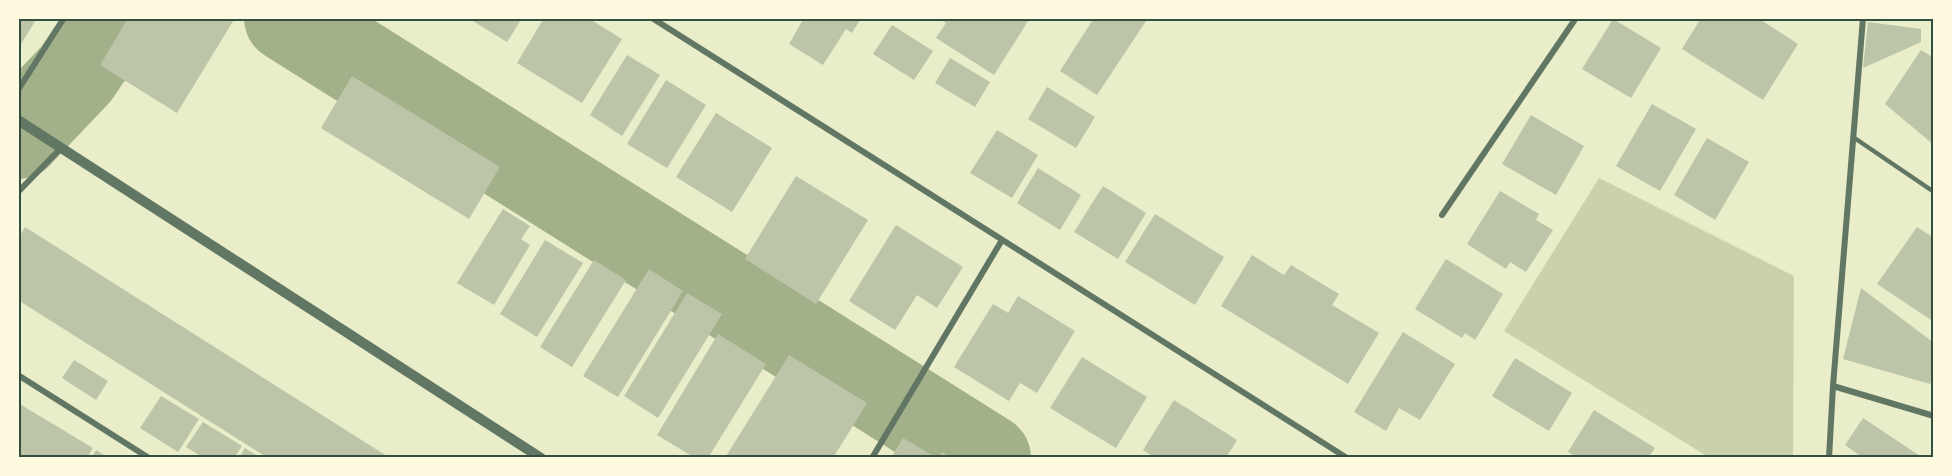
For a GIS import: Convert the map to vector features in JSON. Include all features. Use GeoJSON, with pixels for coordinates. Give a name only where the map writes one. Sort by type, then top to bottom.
{"type":"FeatureCollection","features":[{"type":"Feature","properties":{"kind":"street"},"geometry":{"type":"LineString","coordinates":[[18,90],[64,18]]}},
{"type":"Feature","properties":{"kind":"street"},"geometry":{"type":"LineString","coordinates":[[652,18],[1347,458]]}},
{"type":"Feature","properties":{"kind":"street"},"geometry":{"type":"LineString","coordinates":[[1442,215],[1576,18]]}},
{"type":"Feature","properties":{"kind":"street"},"geometry":{"type":"LineString","coordinates":[[1830,458],[1833,386],[1863,18]]}},
{"type":"Feature","properties":{"kind":"street"},"geometry":{"type":"LineString","coordinates":[[18,120],[541,458]]}},
{"type":"Feature","properties":{"kind":"street"},"geometry":{"type":"LineString","coordinates":[[18,192],[61,148]]}},
{"type":"Feature","properties":{"kind":"street"},"geometry":{"type":"LineString","coordinates":[[872,458],[1002,240]]}},
{"type":"Feature","properties":{"kind":"street"},"geometry":{"type":"LineString","coordinates":[[18,375],[149,458]]}},
{"type":"Feature","properties":{"kind":"street"},"geometry":{"type":"LineString","coordinates":[[1833,386],[1934,416]]}},
{"type":"Feature","properties":{"kind":"lane"},"geometry":{"type":"LineString","coordinates":[[1853,137],[1934,192]]}},
{"type":"Feature","properties":{"kind":"green space"},"geometry":{"type":"Polygon","coordinates":[[[1599,178],[1794,276],[1793,458],[1710,458],[1504,331],[1599,178]]]}},
{"type":"Feature","properties":{"kind":"building"},"geometry":{"type":"Polygon","coordinates":[[[18,18],[37,18],[18,49],[18,18]]]}},
{"type":"Feature","properties":{"kind":"building"},"geometry":{"type":"Polygon","coordinates":[[[128,18],[235,18],[177,113],[100,65],[128,18]]]}},
{"type":"Feature","properties":{"kind":"building"},"geometry":{"type":"Polygon","coordinates":[[[468,18],[522,18],[507,42],[468,18]]]}},
{"type":"Feature","properties":{"kind":"building"},"geometry":{"type":"Polygon","coordinates":[[[544,18],[588,18],[622,39],[582,103],[517,63],[544,18]]]}},
{"type":"Feature","properties":{"kind":"building"},"geometry":{"type":"Polygon","coordinates":[[[804,18],[861,18],[852,33],[846,29],[823,65],[789,44],[804,18]]]}},
{"type":"Feature","properties":{"kind":"building"},"geometry":{"type":"Polygon","coordinates":[[[938,18],[1030,18],[994,75],[936,38],[946,23],[938,18]]]}},
{"type":"Feature","properties":{"kind":"building"},"geometry":{"type":"Polygon","coordinates":[[[1094,18],[1148,18],[1097,95],[1060,71],[1094,18]]]}},
{"type":"Feature","properties":{"kind":"building"},"geometry":{"type":"Polygon","coordinates":[[[1701,18],[1758,18],[1798,44],[1763,100],[1682,49],[1701,18]]]}},
{"type":"Feature","properties":{"kind":"building"},"geometry":{"type":"Polygon","coordinates":[[[1613,19],[1661,48],[1631,98],[1582,69],[1613,19]]]}},
{"type":"Feature","properties":{"kind":"building"},"geometry":{"type":"Polygon","coordinates":[[[1868,22],[1921,29],[1921,42],[1863,68],[1868,22]]]}},
{"type":"Feature","properties":{"kind":"building"},"geometry":{"type":"Polygon","coordinates":[[[892,25],[933,51],[914,80],[873,54],[892,25]]]}},
{"type":"Feature","properties":{"kind":"building"},"geometry":{"type":"Polygon","coordinates":[[[1921,50],[1934,58],[1934,145],[1885,104],[1921,50]]]}},
{"type":"Feature","properties":{"kind":"building"},"geometry":{"type":"Polygon","coordinates":[[[627,55],[660,75],[622,136],[590,115],[627,55]]]}},
{"type":"Feature","properties":{"kind":"building"},"geometry":{"type":"Polygon","coordinates":[[[950,58],[990,82],[975,107],[935,83],[950,58]]]}},
{"type":"Feature","properties":{"kind":"building"},"geometry":{"type":"Polygon","coordinates":[[[352,76],[500,167],[469,219],[321,128],[352,76]]]}},
{"type":"Feature","properties":{"kind":"building"},"geometry":{"type":"Polygon","coordinates":[[[666,80],[706,105],[667,168],[627,144],[666,80]]]}},
{"type":"Feature","properties":{"kind":"building"},"geometry":{"type":"Polygon","coordinates":[[[1047,87],[1095,117],[1076,148],[1028,119],[1047,87]]]}},
{"type":"Feature","properties":{"kind":"building"},"geometry":{"type":"Polygon","coordinates":[[[1652,104],[1696,129],[1660,191],[1616,166],[1652,104]]]}},
{"type":"Feature","properties":{"kind":"building"},"geometry":{"type":"Polygon","coordinates":[[[716,113],[772,148],[732,212],[676,177],[716,113]]]}},
{"type":"Feature","properties":{"kind":"building"},"geometry":{"type":"Polygon","coordinates":[[[1531,115],[1584,146],[1556,195],[1502,164],[1531,115]]]}},
{"type":"Feature","properties":{"kind":"building"},"geometry":{"type":"Polygon","coordinates":[[[997,130],[1038,155],[1012,198],[970,173],[997,130]]]}},
{"type":"Feature","properties":{"kind":"building"},"geometry":{"type":"Polygon","coordinates":[[[1707,138],[1749,162],[1715,220],[1674,195],[1707,138]]]}},
{"type":"Feature","properties":{"kind":"building"},"geometry":{"type":"Polygon","coordinates":[[[1038,168],[1081,195],[1060,230],[1017,203],[1038,168]]]}},
{"type":"Feature","properties":{"kind":"building"},"geometry":{"type":"Polygon","coordinates":[[[796,176],[868,220],[816,304],[745,259],[796,176]]]}},
{"type":"Feature","properties":{"kind":"building"},"geometry":{"type":"Polygon","coordinates":[[[1103,186],[1146,213],[1118,259],[1074,232],[1103,186]]]}},
{"type":"Feature","properties":{"kind":"building"},"geometry":{"type":"Polygon","coordinates":[[[1500,191],[1539,214],[1536,220],[1553,230],[1526,272],[1510,262],[1506,269],[1467,244],[1500,191]]]}},
{"type":"Feature","properties":{"kind":"building"},"geometry":{"type":"Polygon","coordinates":[[[503,209],[530,226],[521,239],[530,245],[494,305],[457,283],[503,209]]]}},
{"type":"Feature","properties":{"kind":"building"},"geometry":{"type":"Polygon","coordinates":[[[1155,214],[1224,257],[1195,305],[1125,262],[1155,214]]]}},
{"type":"Feature","properties":{"kind":"building"},"geometry":{"type":"Polygon","coordinates":[[[896,225],[963,267],[937,308],[917,295],[895,330],[849,301],[896,225]]]}},
{"type":"Feature","properties":{"kind":"building"},"geometry":{"type":"Polygon","coordinates":[[[25,227],[390,458],[268,458],[18,300],[18,239],[25,227]]]}},
{"type":"Feature","properties":{"kind":"building"},"geometry":{"type":"Polygon","coordinates":[[[1917,227],[1934,238],[1934,322],[1877,284],[1917,227]]]}},
{"type":"Feature","properties":{"kind":"building"},"geometry":{"type":"Polygon","coordinates":[[[545,240],[583,263],[537,337],[500,314],[545,240]]]}},
{"type":"Feature","properties":{"kind":"building"},"geometry":{"type":"Polygon","coordinates":[[[1252,255],[1284,275],[1291,265],[1339,294],[1332,305],[1379,333],[1348,384],[1221,306],[1252,255]]]}},
{"type":"Feature","properties":{"kind":"building"},"geometry":{"type":"Polygon","coordinates":[[[1446,259],[1503,294],[1475,340],[1465,333],[1462,338],[1415,309],[1446,259]]]}},
{"type":"Feature","properties":{"kind":"building"},"geometry":{"type":"Polygon","coordinates":[[[594,260],[626,280],[572,367],[540,347],[594,260]]]}},
{"type":"Feature","properties":{"kind":"building"},"geometry":{"type":"Polygon","coordinates":[[[649,269],[683,291],[618,397],[583,376],[649,269]]]}},
{"type":"Feature","properties":{"kind":"building"},"geometry":{"type":"Polygon","coordinates":[[[1861,288],[1934,343],[1934,373],[1930,384],[1843,359],[1861,288]]]}},
{"type":"Feature","properties":{"kind":"building"},"geometry":{"type":"Polygon","coordinates":[[[687,293],[722,314],[658,418],[624,396],[687,293]]]}},
{"type":"Feature","properties":{"kind":"building"},"geometry":{"type":"Polygon","coordinates":[[[1018,296],[1075,331],[1037,393],[1020,383],[1009,401],[954,367],[993,304],[1008,313],[1018,296]]]}},
{"type":"Feature","properties":{"kind":"building"},"geometry":{"type":"Polygon","coordinates":[[[1403,332],[1455,364],[1420,420],[1399,408],[1386,431],[1354,412],[1403,332]]]}},
{"type":"Feature","properties":{"kind":"building"},"geometry":{"type":"Polygon","coordinates":[[[718,334],[766,364],[708,458],[695,458],[657,435],[718,334]]]}},
{"type":"Feature","properties":{"kind":"building"},"geometry":{"type":"Polygon","coordinates":[[[789,355],[867,403],[833,458],[725,458],[789,355]]]}},
{"type":"Feature","properties":{"kind":"building"},"geometry":{"type":"Polygon","coordinates":[[[1082,357],[1147,397],[1116,448],[1050,408],[1082,357]]]}},
{"type":"Feature","properties":{"kind":"building"},"geometry":{"type":"Polygon","coordinates":[[[1515,358],[1572,393],[1549,431],[1492,396],[1515,358]]]}},
{"type":"Feature","properties":{"kind":"building"},"geometry":{"type":"Polygon","coordinates":[[[74,360],[108,381],[96,400],[62,378],[74,360]]]}},
{"type":"Feature","properties":{"kind":"building"},"geometry":{"type":"Polygon","coordinates":[[[161,396],[199,419],[178,452],[140,428],[161,396]]]}},
{"type":"Feature","properties":{"kind":"building"},"geometry":{"type":"Polygon","coordinates":[[[1174,400],[1237,440],[1226,458],[1155,458],[1143,450],[1174,400]]]}},
{"type":"Feature","properties":{"kind":"building"},"geometry":{"type":"Polygon","coordinates":[[[18,403],[93,448],[87,458],[18,458],[18,403]]]}},
{"type":"Feature","properties":{"kind":"building"},"geometry":{"type":"Polygon","coordinates":[[[1594,410],[1655,448],[1648,458],[1578,458],[1568,452],[1594,410]]]}},
{"type":"Feature","properties":{"kind":"building"},"geometry":{"type":"Polygon","coordinates":[[[1863,418],[1923,458],[1857,458],[1859,455],[1845,445],[1863,418]]]}},
{"type":"Feature","properties":{"kind":"building"},"geometry":{"type":"Polygon","coordinates":[[[203,422],[242,446],[234,458],[204,458],[186,447],[203,422]]]}},
{"type":"Feature","properties":{"kind":"building"},"geometry":{"type":"Polygon","coordinates":[[[903,438],[932,455],[930,458],[891,458],[903,438]]]}},
{"type":"Feature","properties":{"kind":"building"},"geometry":{"type":"Polygon","coordinates":[[[245,448],[261,458],[239,458],[245,448]]]}},
{"type":"Feature","properties":{"kind":"building"},"geometry":{"type":"Polygon","coordinates":[[[96,450],[109,458],[91,458],[96,450]]]}},
{"type":"Feature","properties":{"kind":"building"},"geometry":{"type":"Polygon","coordinates":[[[942,452],[952,458],[938,458],[942,452]]]}},
{"type":"Feature","properties":{"kind":"waterway"},"geometry":{"type":"LineString","coordinates":[[18,135],[76,74],[114,18]]}},
{"type":"Feature","properties":{"kind":"waterway"},"geometry":{"type":"LineString","coordinates":[[288,18],[987,458]]}}]}
